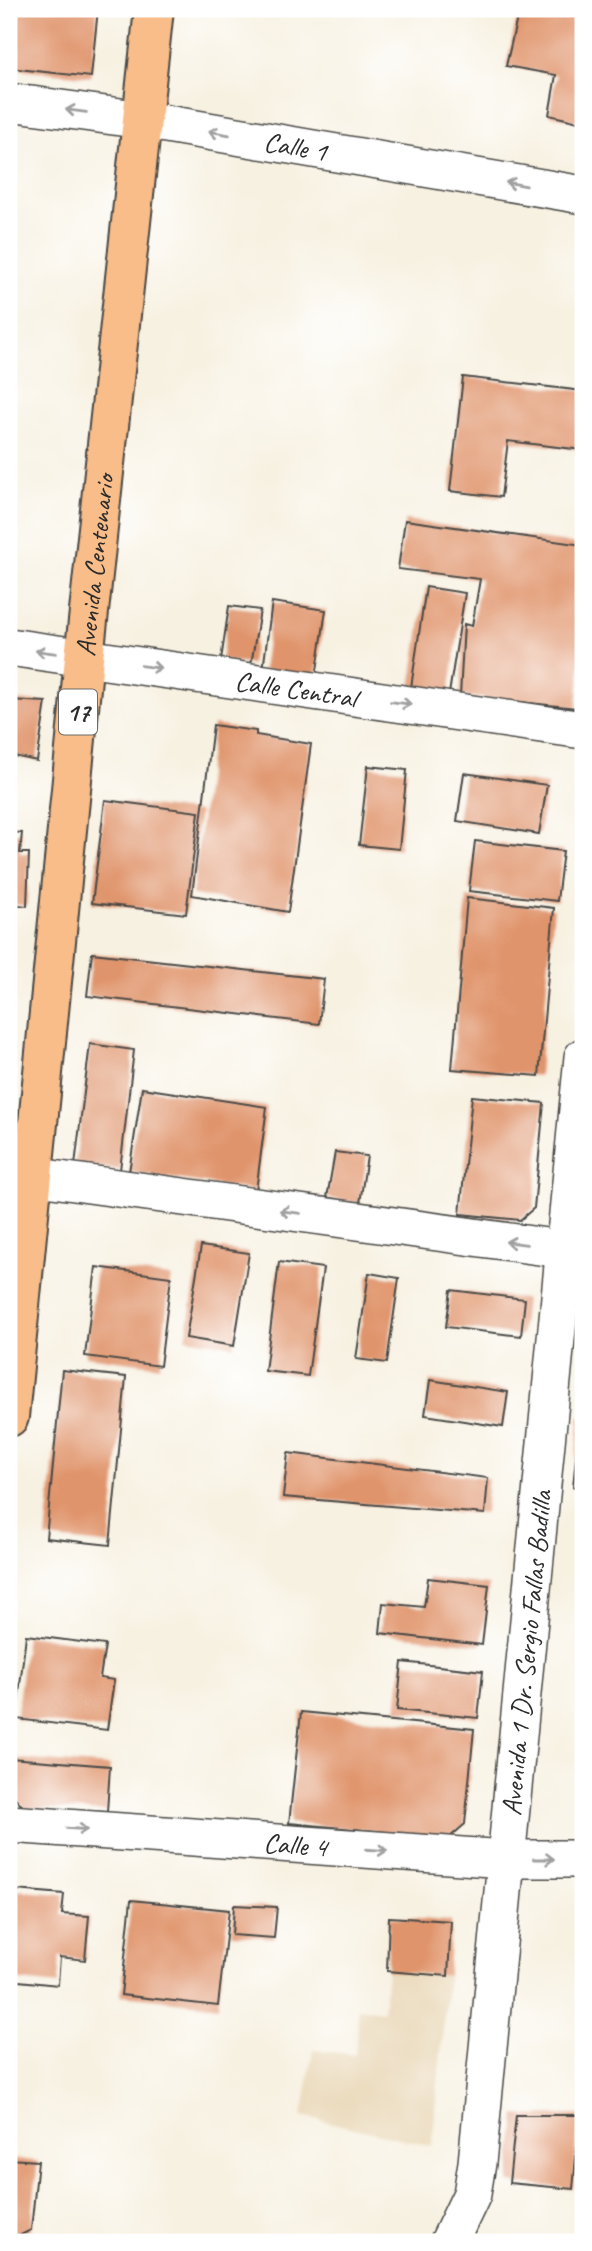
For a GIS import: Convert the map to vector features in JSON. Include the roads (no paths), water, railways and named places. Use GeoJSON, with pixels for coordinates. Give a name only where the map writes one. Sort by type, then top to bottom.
{"type":"FeatureCollection","features":[{"type":"Feature","properties":{"kind":"main road","name":"Avenida Centenario"},"geometry":{"type":"LineString","coordinates":[[9,1417],[21,1175],[83,658],[154,9]]}},
{"type":"Feature","properties":{"kind":"street","name":"Calle 1"},"geometry":{"type":"LineString","coordinates":[[9,102],[143,120],[583,195]]}},
{"type":"Feature","properties":{"kind":"street","name":"Calle Central"},"geometry":{"type":"LineString","coordinates":[[9,647],[583,730]]}},
{"type":"Feature","properties":{"kind":"street","name":"Avenida 1 Dr. Sergio Fallas Badilla"},"geometry":{"type":"LineString","coordinates":[[449,2242],[472,2194],[476,2173],[505,1859],[574,1251],[583,1057]]}},
{"type":"Feature","properties":{"kind":"street"},"geometry":{"type":"LineString","coordinates":[[21,1175],[574,1251]]}},
{"type":"Feature","properties":{"kind":"street","name":"Calle 4"},"geometry":{"type":"LineString","coordinates":[[9,1824],[505,1859],[583,1859]]}}]}
